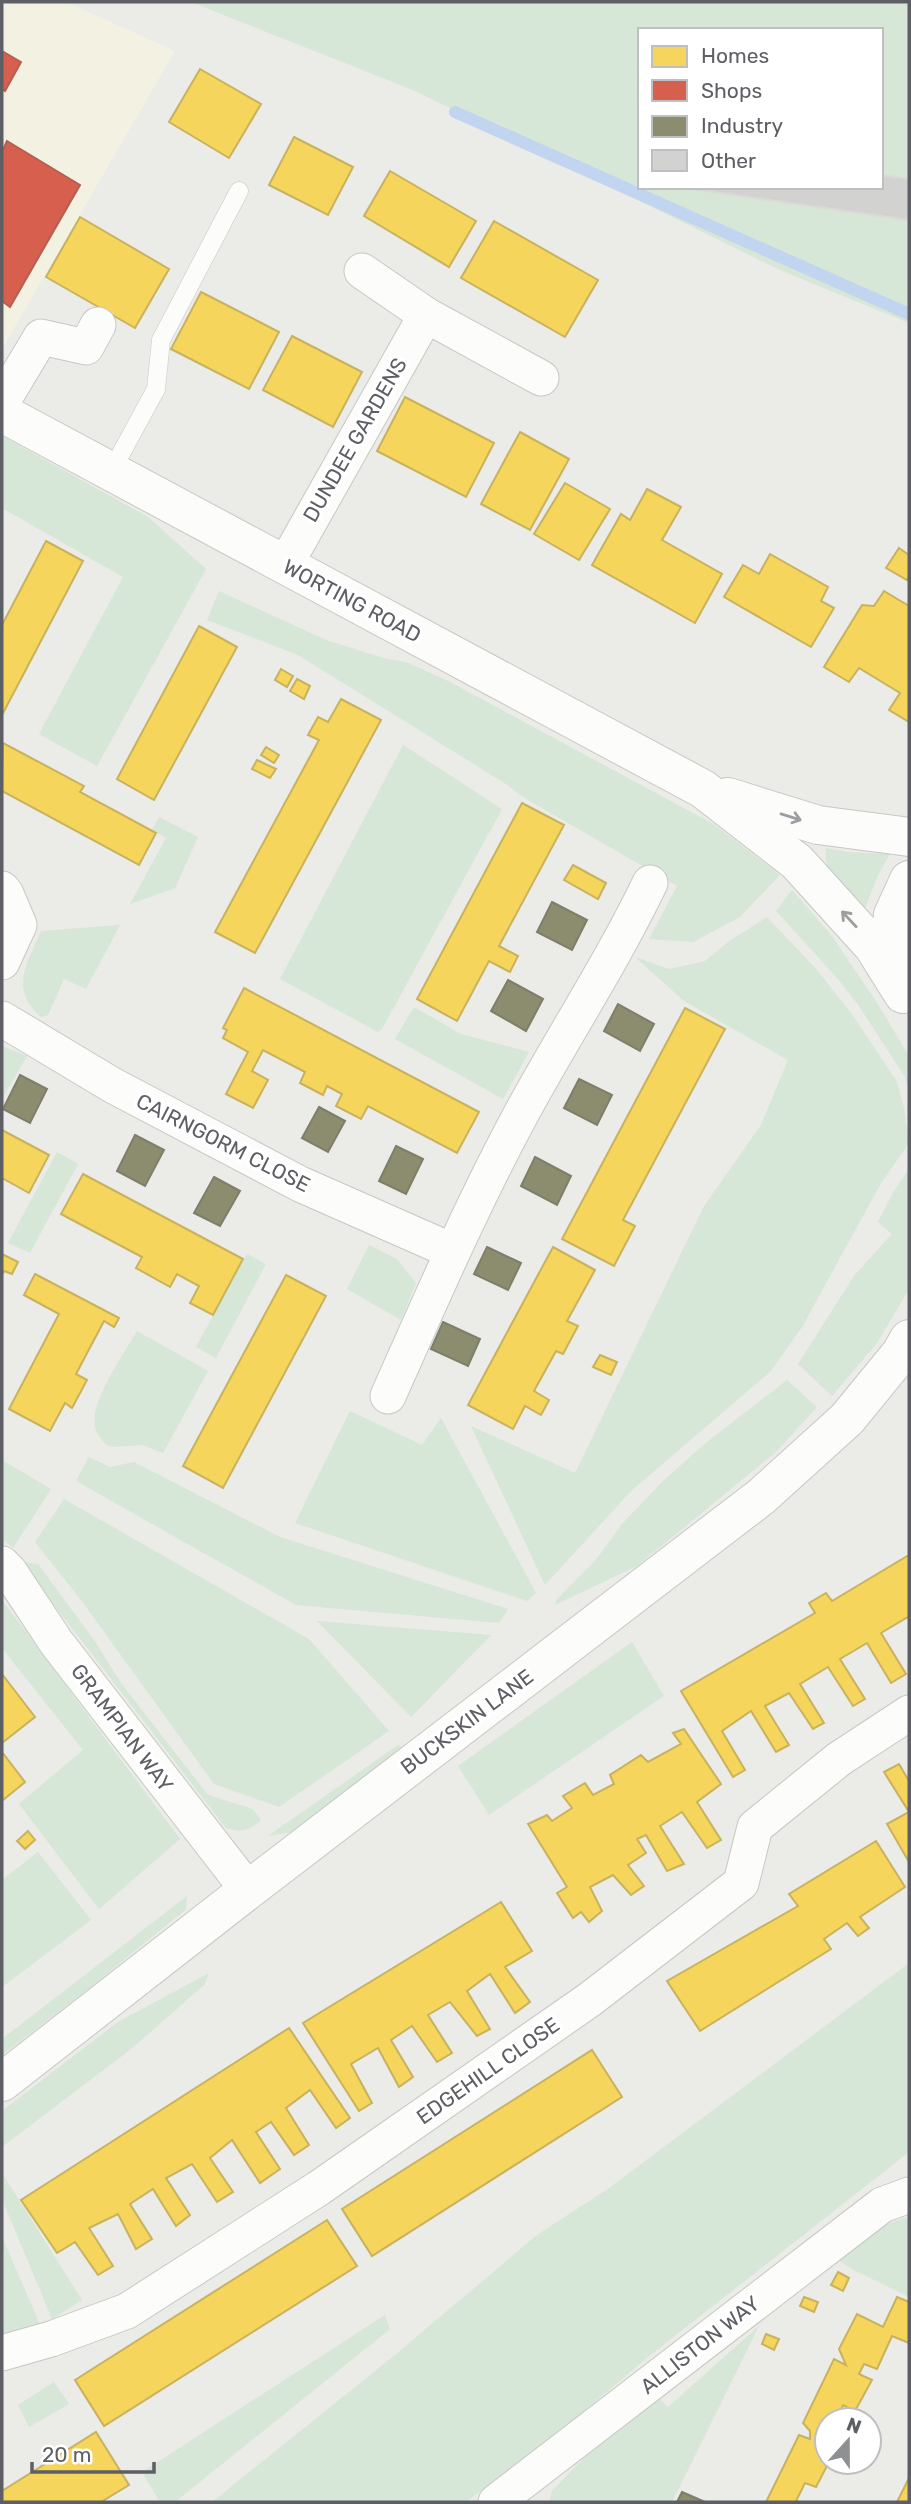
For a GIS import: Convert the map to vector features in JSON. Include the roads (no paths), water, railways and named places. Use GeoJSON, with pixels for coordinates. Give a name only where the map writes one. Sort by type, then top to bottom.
{"type":"FeatureCollection","features":[{"type":"Feature","properties":{"kind":"main road","name":"WORTING ROAD"},"geometry":{"type":"LineString","coordinates":[[2,413],[703,789],[797,862],[873,946],[906,998]]}},
{"type":"Feature","properties":{"kind":"main road","name":"WORTING ROAD"},"geometry":{"type":"LineString","coordinates":[[703,789],[818,825],[909,837]]}},
{"type":"Feature","properties":{"kind":"main road"},"geometry":{"type":"LineString","coordinates":[[906,998],[889,949],[893,915],[909,880]]}},
{"type":"Feature","properties":{"kind":"main road","name":"BUCKSKIN LANE"},"geometry":{"type":"LineString","coordinates":[[2,2082],[762,1496],[847,1419],[907,1352]]}},
{"type":"Feature","properties":{"kind":"street"},"geometry":{"type":"LineString","coordinates":[[362,271],[426,316],[541,378]]}},
{"type":"Feature","properties":{"kind":"street","name":"DUNDEE GARDENS"},"geometry":{"type":"LineString","coordinates":[[285,565],[426,316]]}},
{"type":"Feature","properties":{"kind":"street"},"geometry":{"type":"LineString","coordinates":[[2,402],[41,337],[86,347],[99,326]]}},
{"type":"Feature","properties":{"kind":"street"},"geometry":{"type":"LineString","coordinates":[[388,1396],[452,1251],[520,1116],[623,940],[650,883]]}},
{"type":"Feature","properties":{"kind":"street"},"geometry":{"type":"LineString","coordinates":[[2,889],[19,925],[2,962]]}},
{"type":"Feature","properties":{"kind":"street","name":"CAIRNGORM CLOSE"},"geometry":{"type":"LineString","coordinates":[[2,1019],[112,1085],[300,1184],[452,1251]]}},
{"type":"Feature","properties":{"kind":"street","name":"GRAMPIAN WAY"},"geometry":{"type":"LineString","coordinates":[[2,1564],[9,1570],[56,1642],[248,1890]]}},
{"type":"Feature","properties":{"kind":"street","name":"EDGEHILL CLOSE"},"geometry":{"type":"LineString","coordinates":[[10,2355],[127,2311],[319,2188],[589,2000],[741,1883],[755,1827],[839,1759],[909,1713]]}},
{"type":"Feature","properties":{"kind":"street","name":"ALLISTON WAY"},"geometry":{"type":"LineString","coordinates":[[496,2502],[882,2205],[909,2195]]}},
{"type":"Feature","properties":{"kind":"lane"},"geometry":{"type":"LineString","coordinates":[[111,472],[156,389],[161,340],[239,191]]}},
{"type":"Feature","properties":{"kind":"waterway"},"geometry":{"type":"LineString","coordinates":[[455,112],[909,314]]}}]}
